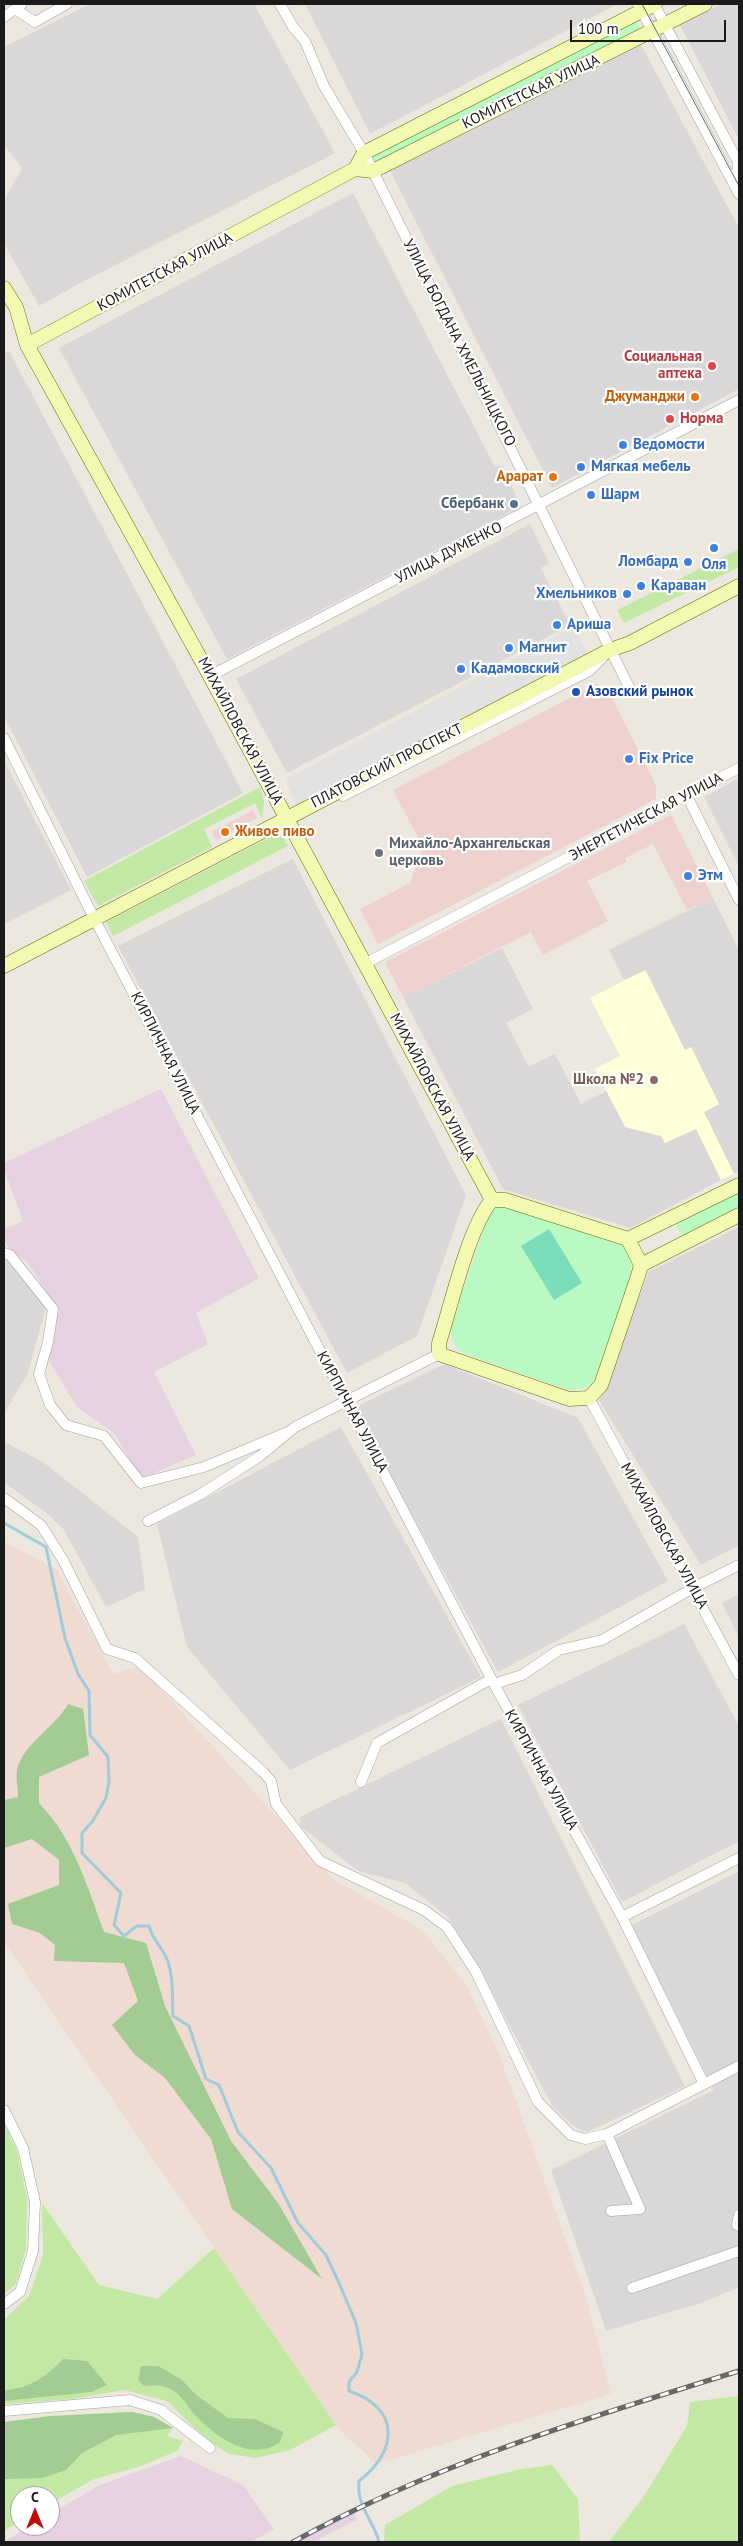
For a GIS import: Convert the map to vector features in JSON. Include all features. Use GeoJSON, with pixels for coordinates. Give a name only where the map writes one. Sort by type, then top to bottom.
{"type":"FeatureCollection","features":[{"type":"Feature","properties":{"kind":"street"},"geometry":{"type":"LineString","coordinates":[[4,17],[19,6],[35,22],[67,4]]}},
{"type":"Feature","properties":{"kind":"street","name":"УЛИЦА БОГДАНА ХМЕЛЬНИЦКОГО"},"geometry":{"type":"LineString","coordinates":[[280,4],[293,27],[305,42],[324,86],[364,153],[630,689]]}},
{"type":"Feature","properties":{"kind":"street"},"geometry":{"type":"LineString","coordinates":[[654,4],[738,162],[738,191]]}},
{"type":"Feature","properties":{"kind":"street","name":"КОМИТЕТСКАЯ УЛИЦА"},"geometry":{"type":"LineString","coordinates":[[364,153],[640,7],[654,4]]}},
{"type":"Feature","properties":{"kind":"street","name":"КОМИТЕТСКАЯ УЛИЦА"},"geometry":{"type":"LineString","coordinates":[[373,171],[653,32],[704,4]]}},
{"type":"Feature","properties":{"kind":"street"},"geometry":{"type":"LineString","coordinates":[[640,7],[738,191]]}},
{"type":"Feature","properties":{"kind":"street"},"geometry":{"type":"LineString","coordinates":[[364,153],[355,169],[373,171]]}},
{"type":"Feature","properties":{"kind":"street","name":"КОМИТЕТСКАЯ УЛИЦА"},"geometry":{"type":"LineString","coordinates":[[26,345],[355,169]]}},
{"type":"Feature","properties":{"kind":"street","name":"МИХАЙЛОВСКАЯ УЛИЦА"},"geometry":{"type":"LineString","coordinates":[[4,288],[16,307],[26,345],[210,676],[492,1200]]}},
{"type":"Feature","properties":{"kind":"street","name":"УЛИЦА ДУМЕНКО"},"geometry":{"type":"LineString","coordinates":[[210,676],[739,400]]}},
{"type":"Feature","properties":{"kind":"street","name":"ПЛАТОВСКИЙ ПРОСПЕКТ"},"geometry":{"type":"LineString","coordinates":[[610,650],[629,635],[739,576]]}},
{"type":"Feature","properties":{"kind":"street","name":"ПЛАТОВСКИЙ ПРОСПЕКТ"},"geometry":{"type":"LineString","coordinates":[[4,966],[610,650],[630,643],[739,586]]}},
{"type":"Feature","properties":{"kind":"street","name":"КИРПИЧНАЯ УЛИЦА"},"geometry":{"type":"LineString","coordinates":[[4,738],[95,920],[492,1681],[622,1917],[704,2084]]}},
{"type":"Feature","properties":{"kind":"street","name":"ЭНЕРГЕТИЧЕСКАЯ УЛИЦА"},"geometry":{"type":"LineString","coordinates":[[366,963],[739,768]]}},
{"type":"Feature","properties":{"kind":"street"},"geometry":{"type":"LineString","coordinates":[[687,796],[739,900]]}},
{"type":"Feature","properties":{"kind":"street"},"geometry":{"type":"LineString","coordinates":[[439,1354],[439,1342],[472,1237],[482,1210],[492,1200],[505,1200],[628,1239],[739,1185]]}},
{"type":"Feature","properties":{"kind":"street"},"geometry":{"type":"LineString","coordinates":[[640,1264],[739,1215]]}},
{"type":"Feature","properties":{"kind":"street"},"geometry":{"type":"LineString","coordinates":[[4,1253],[10,1255],[53,1309],[48,1342],[39,1374],[50,1405],[66,1425],[104,1436],[141,1482],[204,1466],[290,1431],[439,1354],[569,1399],[589,1398],[600,1385],[640,1264],[628,1239]]}},
{"type":"Feature","properties":{"kind":"street","name":"МИХАЙЛОВСКАЯ УЛИЦА"},"geometry":{"type":"LineString","coordinates":[[589,1398],[739,1675]]}},
{"type":"Feature","properties":{"kind":"street"},"geometry":{"type":"LineString","coordinates":[[148,1521],[201,1494],[260,1456],[290,1431]]}},
{"type":"Feature","properties":{"kind":"street"},"geometry":{"type":"LineString","coordinates":[[4,1498],[41,1525],[63,1560],[107,1649],[134,1658],[263,1772],[271,1781],[276,1804],[320,1861],[424,1910],[447,1927],[476,1972],[538,2102],[571,2135],[584,2138],[607,2134],[739,2066]]}},
{"type":"Feature","properties":{"kind":"street"},"geometry":{"type":"LineString","coordinates":[[361,1782],[377,1743],[492,1681],[522,1675],[559,1650],[602,1640],[693,1588],[739,1565]]}},
{"type":"Feature","properties":{"kind":"street"},"geometry":{"type":"LineString","coordinates":[[622,1917],[739,1858]]}},
{"type":"Feature","properties":{"kind":"street"},"geometry":{"type":"LineString","coordinates":[[4,2110],[24,2148],[35,2202],[33,2251],[20,2292],[4,2304]]}},
{"type":"Feature","properties":{"kind":"street"},"geometry":{"type":"LineString","coordinates":[[607,2134],[640,2209],[611,2211]]}},
{"type":"Feature","properties":{"kind":"street"},"geometry":{"type":"LineString","coordinates":[[739,2215],[737,2225],[739,2226]]}},
{"type":"Feature","properties":{"kind":"street"},"geometry":{"type":"LineString","coordinates":[[632,2288],[739,2251]]}},
{"type":"Feature","properties":{"kind":"street"},"geometry":{"type":"LineString","coordinates":[[4,2412],[130,2400],[161,2410],[210,2448]]}},
{"type":"Feature","properties":{"kind":"shaded area"},"geometry":{"type":"Polygon","coordinates":[[[90,4],[254,4],[335,153],[84,281],[39,306],[4,243],[4,201],[22,168],[4,145],[4,47],[90,4]]]}},
{"type":"Feature","properties":{"kind":"shaded area"},"geometry":{"type":"Polygon","coordinates":[[[305,4],[617,4],[370,134],[305,4]]]}},
{"type":"Feature","properties":{"kind":"shaded area"},"geometry":{"type":"Polygon","coordinates":[[[721,4],[739,4],[739,140],[680,25],[721,4]]]}},
{"type":"Feature","properties":{"kind":"shaded area"},"geometry":{"type":"Polygon","coordinates":[[[641,45],[739,228],[739,389],[552,488],[390,171],[641,45]]]}},
{"type":"Feature","properties":{"kind":"shaded area"},"geometry":{"type":"Polygon","coordinates":[[[353,193],[495,467],[502,466],[521,506],[227,659],[59,348],[353,193]]]}},
{"type":"Feature","properties":{"kind":"shaded area"},"geometry":{"type":"Polygon","coordinates":[[[9,351],[243,793],[87,877],[4,716],[4,353],[9,351]]]}},
{"type":"Feature","properties":{"kind":"shaded area"},"geometry":{"type":"Polygon","coordinates":[[[530,524],[549,563],[541,568],[570,625],[287,773],[236,679],[530,524]]]}},
{"type":"Feature","properties":{"kind":"shaded area"},"geometry":{"type":"Polygon","coordinates":[[[574,627],[588,655],[299,809],[285,780],[574,627]]]}},
{"type":"Feature","properties":{"kind":"shaded area","name":"Азовский рынок"},"geometry":{"type":"Polygon","coordinates":[[[597,684],[613,700],[656,785],[656,799],[378,944],[360,909],[410,883],[423,847],[393,790],[597,684]]]}},
{"type":"Feature","properties":{"kind":"shaded area"},"geometry":{"type":"Polygon","coordinates":[[[4,760],[71,890],[4,924],[4,760]]]}},
{"type":"Feature","properties":{"kind":"shaded area"},"geometry":{"type":"Polygon","coordinates":[[[739,778],[739,867],[704,797],[739,778]]]}},
{"type":"Feature","properties":{"kind":"shaded area"},"geometry":{"type":"Polygon","coordinates":[[[253,810],[257,818],[217,840],[212,833],[215,830],[253,810]]]}},
{"type":"Feature","properties":{"kind":"shaded area"},"geometry":{"type":"Polygon","coordinates":[[[671,815],[713,898],[687,910],[653,844],[625,858],[626,862],[587,881],[608,921],[543,955],[531,932],[403,997],[385,962],[671,815]]]}},
{"type":"Feature","properties":{"kind":"shaded area"},"geometry":{"type":"Polygon","coordinates":[[[293,859],[466,1195],[417,1336],[347,1373],[118,946],[293,859]]]}},
{"type":"Feature","properties":{"kind":"shaded area"},"geometry":{"type":"Polygon","coordinates":[[[713,898],[739,950],[739,1171],[734,1174],[704,1112],[719,1104],[691,1047],[685,1050],[646,970],[624,980],[609,950],[713,898]]]}},
{"type":"Feature","properties":{"kind":"shaded area"},"geometry":{"type":"Polygon","coordinates":[[[502,948],[533,1009],[506,1023],[529,1067],[555,1054],[581,1104],[607,1091],[625,1127],[661,1136],[696,1128],[721,1180],[630,1228],[503,1189],[403,997],[502,948]]]}},
{"type":"Feature","properties":{"kind":"shaded area","name":"Школа №2"},"geometry":{"type":"Polygon","coordinates":[[[645,970],[685,1050],[691,1047],[719,1104],[704,1112],[734,1174],[721,1180],[696,1129],[665,1143],[661,1136],[625,1127],[595,1069],[620,1056],[590,998],[645,970]]]}},
{"type":"Feature","properties":{"kind":"shaded area"},"geometry":{"type":"Polygon","coordinates":[[[161,1089],[259,1278],[196,1313],[208,1344],[154,1372],[196,1455],[141,1479],[115,1434],[77,1407],[45,1354],[59,1311],[28,1263],[9,1249],[4,1239],[4,1229],[23,1221],[4,1169],[4,1163],[161,1089]]]}},
{"type":"Feature","properties":{"kind":"shaded area"},"geometry":{"type":"Polygon","coordinates":[[[739,1227],[739,1545],[701,1565],[599,1400],[649,1272],[739,1227]]]}},
{"type":"Feature","properties":{"kind":"shaded area"},"geometry":{"type":"Polygon","coordinates":[[[4,1259],[7,1259],[22,1275],[46,1308],[27,1375],[4,1413],[4,1259]]]}},
{"type":"Feature","properties":{"kind":"shaded area"},"geometry":{"type":"Polygon","coordinates":[[[444,1364],[578,1418],[668,1581],[498,1672],[354,1408],[444,1364]]]}},
{"type":"Feature","properties":{"kind":"shaded area"},"geometry":{"type":"Polygon","coordinates":[[[341,1427],[481,1677],[290,1770],[187,1647],[157,1524],[341,1427]]]}},
{"type":"Feature","properties":{"kind":"shaded area"},"geometry":{"type":"Polygon","coordinates":[[[4,1442],[43,1462],[138,1537],[145,1589],[106,1607],[64,1530],[49,1515],[4,1482],[4,1442]]]}},
{"type":"Feature","properties":{"kind":"shaded area"},"geometry":{"type":"Polygon","coordinates":[[[4,1542],[57,1569],[113,1674],[140,1666],[333,1879],[422,1930],[465,1983],[498,2051],[586,2297],[611,2394],[376,2464],[338,2428],[4,1942],[4,1542]]]}},
{"type":"Feature","properties":{"kind":"shaded area"},"geometry":{"type":"Polygon","coordinates":[[[739,1594],[739,1637],[722,1603],[739,1594]]]}},
{"type":"Feature","properties":{"kind":"shaded area"},"geometry":{"type":"Polygon","coordinates":[[[684,1624],[739,1726],[739,1841],[622,1902],[518,1705],[684,1624]]]}},
{"type":"Feature","properties":{"kind":"shaded area"},"geometry":{"type":"Polygon","coordinates":[[[68,1704],[83,1709],[89,1755],[39,1777],[39,1803],[62,1832],[85,1880],[104,1932],[146,1943],[165,2006],[231,2141],[278,2203],[322,2279],[232,2209],[211,2139],[165,2078],[135,2055],[112,2025],[138,2001],[124,1963],[54,1961],[55,1945],[40,1933],[12,1924],[8,1904],[59,1885],[59,1860],[32,1839],[4,1848],[4,1800],[18,1797],[17,1769],[22,1757],[68,1704]]]}},
{"type":"Feature","properties":{"kind":"shaded area"},"geometry":{"type":"Polygon","coordinates":[[[501,1719],[685,2086],[587,2132],[575,2127],[553,2107],[487,1983],[448,1917],[405,1883],[358,1871],[300,1826],[300,1817],[501,1719]]]}},
{"type":"Feature","properties":{"kind":"shaded area"},"geometry":{"type":"Polygon","coordinates":[[[739,1871],[739,2287],[704,2302],[606,2331],[551,2170],[714,2090],[632,1925],[739,1871]]]}},
{"type":"Feature","properties":{"kind":"shaded area"},"geometry":{"type":"Polygon","coordinates":[[[63,2359],[87,2361],[107,2385],[91,2392],[4,2401],[4,2390],[21,2387],[36,2381],[63,2359]]]}},
{"type":"Feature","properties":{"kind":"shaded area"},"geometry":{"type":"Polygon","coordinates":[[[141,2366],[158,2366],[181,2379],[195,2394],[228,2418],[255,2419],[283,2432],[280,2442],[269,2448],[257,2450],[245,2448],[223,2439],[203,2423],[174,2391],[159,2386],[144,2386],[138,2380],[141,2366]]]}},
{"type":"Feature","properties":{"kind":"shaded area"},"geometry":{"type":"Polygon","coordinates":[[[132,2412],[154,2417],[173,2428],[116,2435],[82,2453],[66,2470],[42,2478],[4,2479],[4,2422],[51,2416],[132,2412]]]}},
{"type":"Feature","properties":{"kind":"shaded area"},"geometry":{"type":"Polygon","coordinates":[[[181,2456],[243,2485],[274,2529],[251,2542],[4,2542],[13,2536],[60,2536],[60,2508],[100,2485],[181,2456]]]}},
{"type":"Feature","properties":{"kind":"shaded area"},"geometry":{"type":"Polygon","coordinates":[[[352,2508],[357,2520],[313,2542],[287,2542],[352,2508]]]}},
{"type":"Feature","properties":{"kind":"green space"},"geometry":{"type":"Polygon","coordinates":[[[635,19],[641,31],[375,164],[370,153],[635,19]]]}},
{"type":"Feature","properties":{"kind":"green space"},"geometry":{"type":"Polygon","coordinates":[[[739,549],[739,567],[624,623],[617,610],[739,549]]]}},
{"type":"Feature","properties":{"kind":"green space"},"geometry":{"type":"Polygon","coordinates":[[[260,787],[264,801],[262,819],[255,803],[204,829],[212,847],[98,906],[84,881],[260,787]]]}},
{"type":"Feature","properties":{"kind":"green space"},"geometry":{"type":"Polygon","coordinates":[[[280,832],[288,846],[113,936],[106,922],[280,832]]]}},
{"type":"Feature","properties":{"kind":"green space"},"geometry":{"type":"Polygon","coordinates":[[[739,1190],[739,1207],[682,1237],[674,1221],[739,1190]]]}},
{"type":"Feature","properties":{"kind":"green space"},"geometry":{"type":"Polygon","coordinates":[[[511,1206],[617,1241],[625,1248],[629,1255],[632,1273],[595,1380],[584,1388],[568,1390],[465,1354],[452,1340],[450,1328],[487,1219],[497,1207],[511,1206]]]}},
{"type":"Feature","properties":{"kind":"green space"},"geometry":{"type":"Polygon","coordinates":[[[549,1229],[582,1283],[554,1300],[521,1246],[549,1229]]]}},
{"type":"Feature","properties":{"kind":"green space"},"geometry":{"type":"Polygon","coordinates":[[[4,2123],[17,2151],[27,2198],[26,2248],[16,2284],[4,2294],[4,2123]]]}},
{"type":"Feature","properties":{"kind":"green space"},"geometry":{"type":"Polygon","coordinates":[[[42,2203],[99,2285],[157,2299],[214,2248],[336,2425],[290,2450],[256,2458],[229,2454],[207,2440],[167,2401],[124,2390],[73,2399],[4,2404],[4,2320],[29,2296],[43,2255],[42,2203]]]}},
{"type":"Feature","properties":{"kind":"green space"},"geometry":{"type":"Polygon","coordinates":[[[739,2396],[739,2542],[609,2542],[644,2496],[687,2426],[690,2402],[739,2396]]]}},
{"type":"Feature","properties":{"kind":"green space"},"geometry":{"type":"Polygon","coordinates":[[[132,2412],[154,2417],[173,2428],[167,2436],[183,2441],[177,2451],[141,2466],[92,2480],[60,2498],[60,2486],[10,2486],[10,2527],[4,2531],[4,2422],[51,2416],[132,2412]]]}},
{"type":"Feature","properties":{"kind":"green space"},"geometry":{"type":"Polygon","coordinates":[[[552,2465],[578,2499],[580,2542],[384,2542],[385,2525],[452,2486],[521,2469],[552,2465]]]}},
{"type":"Feature","properties":{"kind":"waterway"},"geometry":{"type":"LineString","coordinates":[[4,1523],[46,1547],[65,1638],[78,1674],[89,1691],[90,1735],[108,1757],[109,1781],[106,1798],[92,1822],[82,1833],[82,1853],[121,1893],[114,1925],[124,1936],[137,1926],[149,1926],[169,1964],[173,2016],[189,2026],[206,2079],[219,2085],[238,2132],[271,2168],[298,2223],[326,2255],[356,2323],[362,2354],[357,2372],[349,2382],[349,2391],[366,2399],[378,2408],[385,2419],[388,2431],[387,2444],[381,2457],[359,2481],[360,2498],[379,2542]]}},
{"type":"Feature","properties":{"kind":"tram line"},"geometry":{"type":"LineString","coordinates":[[642,4],[739,186]]}},
{"type":"Feature","properties":{"kind":"railway"},"geometry":{"type":"LineString","coordinates":[[293,2542],[346,2514],[456,2466],[568,2425],[739,2371]]}},
{"type":"Feature","properties":{"kind":"place","name":"Социальная аптека"},"geometry":{"type":"Point","coordinates":[712,366]}},
{"type":"Feature","properties":{"kind":"place","name":"Джуманджи"},"geometry":{"type":"Point","coordinates":[695,397]}},
{"type":"Feature","properties":{"kind":"place","name":"Норма"},"geometry":{"type":"Point","coordinates":[670,419]}},
{"type":"Feature","properties":{"kind":"place","name":"Ведомости"},"geometry":{"type":"Point","coordinates":[623,445]}},
{"type":"Feature","properties":{"kind":"place","name":"Мягкая мебель"},"geometry":{"type":"Point","coordinates":[581,467]}},
{"type":"Feature","properties":{"kind":"place","name":"Арарат"},"geometry":{"type":"Point","coordinates":[553,477]}},
{"type":"Feature","properties":{"kind":"place","name":"Шарм"},"geometry":{"type":"Point","coordinates":[591,495]}},
{"type":"Feature","properties":{"kind":"place","name":"Сбербанк"},"geometry":{"type":"Point","coordinates":[514,504]}},
{"type":"Feature","properties":{"kind":"place","name":"Оля"},"geometry":{"type":"Point","coordinates":[714,548]}},
{"type":"Feature","properties":{"kind":"place","name":"Ломбард"},"geometry":{"type":"Point","coordinates":[688,562]}},
{"type":"Feature","properties":{"kind":"place","name":"Караван"},"geometry":{"type":"Point","coordinates":[641,586]}},
{"type":"Feature","properties":{"kind":"place","name":"Хмельников"},"geometry":{"type":"Point","coordinates":[627,594]}},
{"type":"Feature","properties":{"kind":"place","name":"Ариша"},"geometry":{"type":"Point","coordinates":[557,625]}},
{"type":"Feature","properties":{"kind":"place","name":"Магнит"},"geometry":{"type":"Point","coordinates":[509,648]}},
{"type":"Feature","properties":{"kind":"place","name":"Кадамовский"},"geometry":{"type":"Point","coordinates":[461,669]}},
{"type":"Feature","properties":{"kind":"place","name":"Азовский рынок"},"geometry":{"type":"Point","coordinates":[576,692]}},
{"type":"Feature","properties":{"kind":"place","name":"Fix Price"},"geometry":{"type":"Point","coordinates":[629,759]}},
{"type":"Feature","properties":{"kind":"place","name":"Живое пиво"},"geometry":{"type":"Point","coordinates":[225,832]}},
{"type":"Feature","properties":{"kind":"place","name":"Михайло-Архангельская церковь"},"geometry":{"type":"Point","coordinates":[379,853]}},
{"type":"Feature","properties":{"kind":"place","name":"Этм"},"geometry":{"type":"Point","coordinates":[688,876]}},
{"type":"Feature","properties":{"kind":"place","name":"Школа №2"},"geometry":{"type":"Point","coordinates":[654,1080]}}]}
